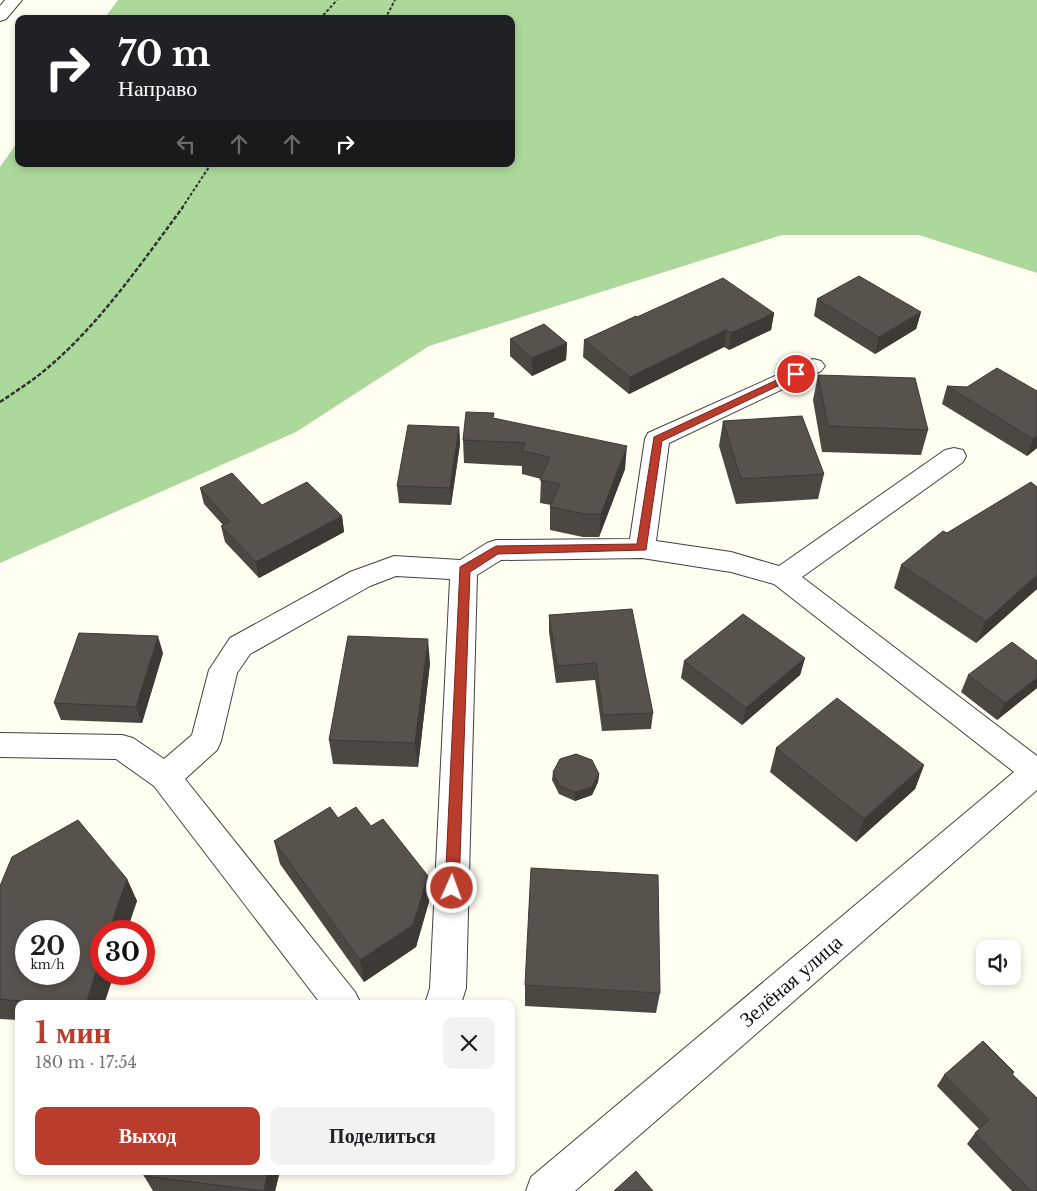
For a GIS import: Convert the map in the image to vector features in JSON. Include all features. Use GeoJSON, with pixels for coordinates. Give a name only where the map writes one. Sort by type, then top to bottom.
{"type":"FeatureCollection","features":[{"type":"Feature","properties":{"kind":"street"},"geometry":{"type":"LineString","coordinates":[[0,16],[14,0]]}},
{"type":"Feature","properties":{"kind":"street"},"geometry":{"type":"LineString","coordinates":[[642,548],[657,439],[813,366]]}},
{"type":"Feature","properties":{"kind":"street"},"geometry":{"type":"LineString","coordinates":[[783,577],[954,456]]}},
{"type":"Feature","properties":{"kind":"street"},"geometry":{"type":"LineString","coordinates":[[165,777],[206,741],[223,670],[240,646],[360,579],[394,566],[464,570],[496,550],[642,548],[731,562],[783,577],[1036,772]]}},
{"type":"Feature","properties":{"kind":"street"},"geometry":{"type":"LineString","coordinates":[[444,1000],[448,988],[464,570]]}},
{"type":"Feature","properties":{"kind":"street"},"geometry":{"type":"LineString","coordinates":[[0,745],[122,747],[165,777],[340,1000]]}},
{"type":"Feature","properties":{"kind":"street","name":"Зелёная улица"},"geometry":{"type":"LineString","coordinates":[[545,1191],[1036,772]]}},
{"type":"Feature","properties":{"kind":"path"},"geometry":{"type":"LineString","coordinates":[[324,15],[337,0]]}},
{"type":"Feature","properties":{"kind":"path"},"geometry":{"type":"LineString","coordinates":[[388,15],[395,0]]}},
{"type":"Feature","properties":{"kind":"path"},"geometry":{"type":"LineString","coordinates":[[0,402],[36,377],[79,337],[109,303],[196,189],[209,167]]}},
{"type":"Feature","properties":{"kind":"green space"},"geometry":{"type":"Polygon","coordinates":[[[118,0],[1037,0],[1037,273],[919,235],[782,235],[429,346],[296,432],[0,563],[0,167],[15,146],[15,167],[515,167],[515,15],[107,15],[118,0]]]}},
{"type":"Feature","properties":{"kind":"building"},"geometry":{"type":"Polygon","coordinates":[[[859,276],[921,312],[879,337],[817,299],[859,276]]]}},
{"type":"Feature","properties":{"kind":"building"},"geometry":{"type":"Polygon","coordinates":[[[723,278],[774,313],[731,333],[726,330],[630,377],[584,340],[636,316],[723,278]]]}},
{"type":"Feature","properties":{"kind":"building"},"geometry":{"type":"Polygon","coordinates":[[[544,324],[567,343],[532,358],[510,339],[544,324]]]}},
{"type":"Feature","properties":{"kind":"building"},"geometry":{"type":"Polygon","coordinates":[[[997,368],[1037,391],[1037,436],[1033,439],[947,386],[967,387],[997,368]]]}},
{"type":"Feature","properties":{"kind":"building"},"geometry":{"type":"Polygon","coordinates":[[[818,375],[915,378],[928,430],[828,426],[818,375]]]}},
{"type":"Feature","properties":{"kind":"building"},"geometry":{"type":"Polygon","coordinates":[[[466,412],[494,413],[493,418],[627,446],[601,514],[584,514],[550,507],[560,484],[540,480],[550,457],[522,451],[525,443],[463,440],[466,412]]]}},
{"type":"Feature","properties":{"kind":"building"},"geometry":{"type":"Polygon","coordinates":[[[802,416],[824,474],[741,479],[723,421],[802,416]]]}},
{"type":"Feature","properties":{"kind":"building"},"geometry":{"type":"Polygon","coordinates":[[[408,425],[459,427],[450,488],[397,486],[408,425]]]}},
{"type":"Feature","properties":{"kind":"building"},"geometry":{"type":"Polygon","coordinates":[[[232,473],[262,505],[307,482],[342,516],[256,562],[221,526],[230,522],[200,488],[232,473]]]}},
{"type":"Feature","properties":{"kind":"building"},"geometry":{"type":"Polygon","coordinates":[[[1031,482],[1037,487],[1037,575],[986,621],[901,565],[943,531],[947,533],[1031,482]]]}},
{"type":"Feature","properties":{"kind":"building"},"geometry":{"type":"Polygon","coordinates":[[[632,609],[653,713],[603,715],[596,663],[557,666],[549,615],[632,609]]]}},
{"type":"Feature","properties":{"kind":"building"},"geometry":{"type":"Polygon","coordinates":[[[743,614],[805,658],[746,708],[684,661],[743,614]]]}},
{"type":"Feature","properties":{"kind":"building"},"geometry":{"type":"Polygon","coordinates":[[[79,633],[158,636],[136,707],[54,703],[79,633]]]}},
{"type":"Feature","properties":{"kind":"building"},"geometry":{"type":"Polygon","coordinates":[[[348,636],[428,639],[415,743],[329,740],[348,636]]]}},
{"type":"Feature","properties":{"kind":"building"},"geometry":{"type":"Polygon","coordinates":[[[1012,642],[1037,661],[1037,678],[1005,703],[968,675],[1012,642]]]}},
{"type":"Feature","properties":{"kind":"building"},"geometry":{"type":"Polygon","coordinates":[[[837,698],[924,765],[864,819],[776,748],[837,698]]]}},
{"type":"Feature","properties":{"kind":"building"},"geometry":{"type":"Polygon","coordinates":[[[576,754],[592,760],[599,774],[592,787],[575,792],[559,786],[553,772],[560,759],[576,754]]]}},
{"type":"Feature","properties":{"kind":"building"},"geometry":{"type":"Polygon","coordinates":[[[330,807],[338,818],[356,807],[371,826],[383,819],[428,876],[413,925],[360,960],[274,841],[330,807]]]}},
{"type":"Feature","properties":{"kind":"building"},"geometry":{"type":"Polygon","coordinates":[[[78,820],[127,879],[113,920],[90,920],[90,985],[92,985],[87,1000],[0,999],[0,886],[12,857],[78,820]]]}},
{"type":"Feature","properties":{"kind":"building"},"geometry":{"type":"Polygon","coordinates":[[[531,868],[658,875],[660,993],[525,985],[531,868]]]}},
{"type":"Feature","properties":{"kind":"building"},"geometry":{"type":"Polygon","coordinates":[[[983,1041],[1014,1072],[1012,1074],[1037,1098],[1037,1191],[1031,1191],[975,1133],[989,1120],[944,1075],[983,1041]]]}},
{"type":"Feature","properties":{"kind":"building"},"geometry":{"type":"Polygon","coordinates":[[[636,1171],[653,1191],[614,1191],[636,1171]]]}},
{"type":"Feature","properties":{"kind":"building"},"geometry":{"type":"Polygon","coordinates":[[[144,1175],[267,1175],[264,1191],[144,1175]]]}},
{"type":"Feature","properties":{"kind":"route"},"geometry":{"type":"LineString","coordinates":[[452,888],[464,570],[496,550],[642,548],[657,439],[796,374]]}}]}
